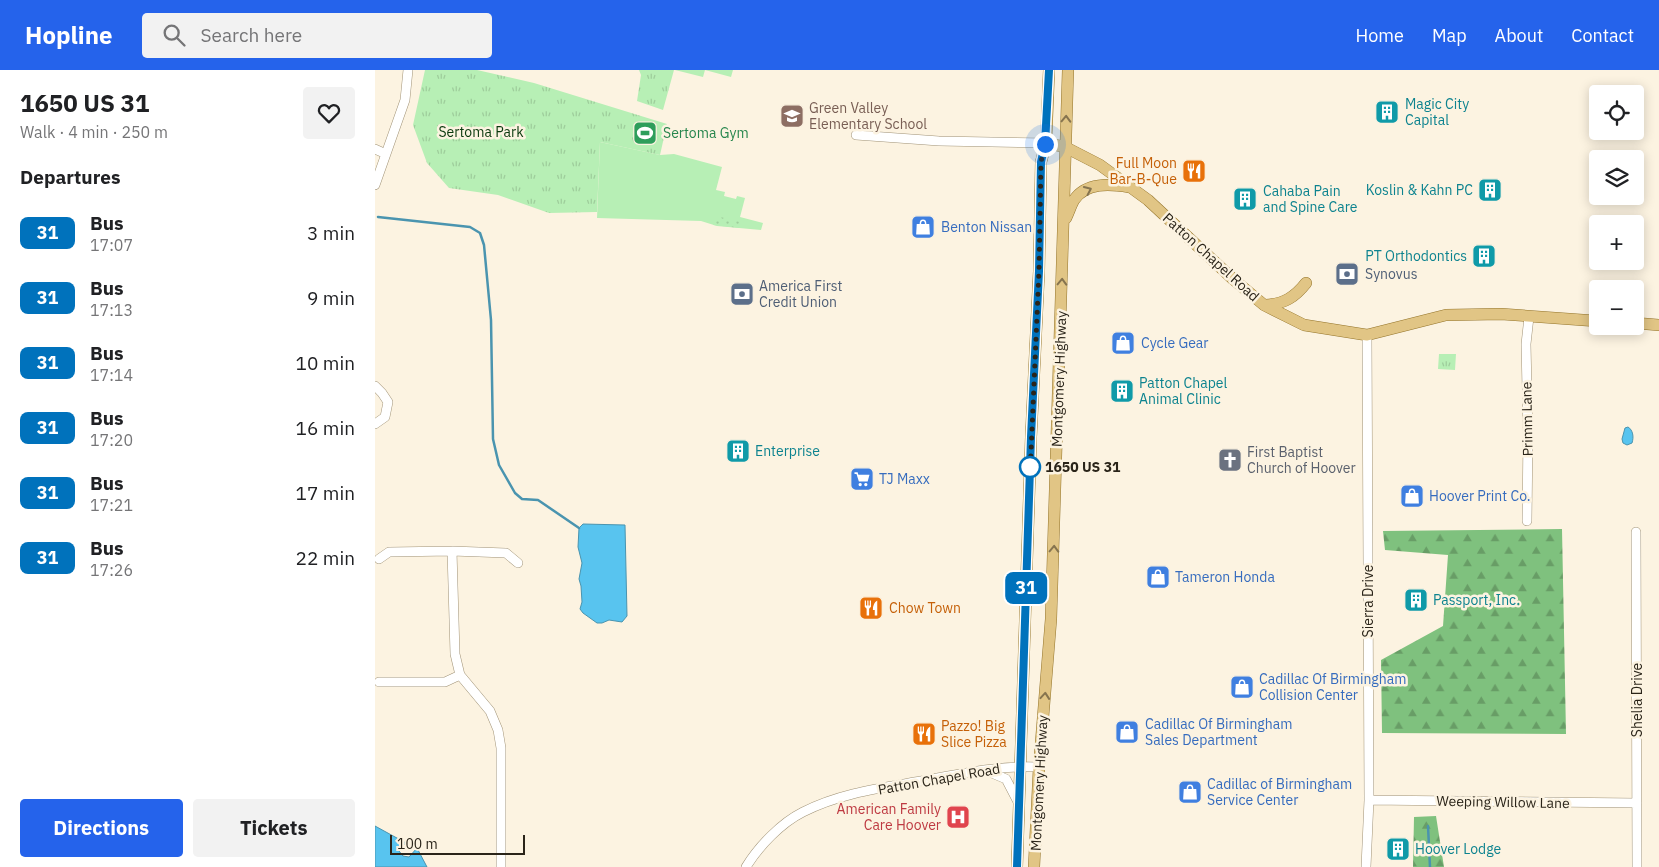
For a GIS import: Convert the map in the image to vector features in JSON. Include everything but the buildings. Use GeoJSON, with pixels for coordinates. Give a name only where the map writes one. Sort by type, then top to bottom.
{"type":"FeatureCollection","features":[{"type":"Feature","properties":{"kind":"main road","name":"Montgomery Highway"},"geometry":{"type":"LineString","coordinates":[[1017,867],[1031,437],[1039,271],[1041,162],[1045,144],[1049,70]]}},
{"type":"Feature","properties":{"kind":"main road","name":"Montgomery Highway"},"geometry":{"type":"LineString","coordinates":[[1034,867],[1039,767],[1051,619],[1068,70]]}},
{"type":"Feature","properties":{"kind":"main road","name":"Patton Chapel Road"},"geometry":{"type":"LineString","coordinates":[[1045,144],[1065,147],[1100,165],[1148,200],[1264,305],[1304,325],[1367,335],[1446,315],[1501,314],[1589,320]]}},
{"type":"Feature","properties":{"kind":"main road"},"geometry":{"type":"LineString","coordinates":[[1063,224],[1074,200],[1083,190],[1095,186],[1131,187]]}},
{"type":"Feature","properties":{"kind":"main road"},"geometry":{"type":"LineString","coordinates":[[1264,305],[1278,305],[1289,300],[1299,293],[1306,284]]}},
{"type":"Feature","properties":{"kind":"main road"},"geometry":{"type":"LineString","coordinates":[[1644,324],[1659,325]]}},
{"type":"Feature","properties":{"kind":"street"},"geometry":{"type":"LineString","coordinates":[[375,185],[405,100],[408,70]]}},
{"type":"Feature","properties":{"kind":"street"},"geometry":{"type":"LineString","coordinates":[[856,135],[939,141],[1045,144]]}},
{"type":"Feature","properties":{"kind":"street"},"geometry":{"type":"LineString","coordinates":[[375,149],[386,154]]}},
{"type":"Feature","properties":{"kind":"street","name":"Primm Lane"},"geometry":{"type":"LineString","coordinates":[[1527,521],[1526,344],[1529,316]]}},
{"type":"Feature","properties":{"kind":"street","name":"Sierra Drive"},"geometry":{"type":"LineString","coordinates":[[1367,335],[1369,800],[1367,867]]}},
{"type":"Feature","properties":{"kind":"street"},"geometry":{"type":"LineString","coordinates":[[375,386],[388,402],[385,418],[375,424]]}},
{"type":"Feature","properties":{"kind":"street","name":"Shelia Drive"},"geometry":{"type":"LineString","coordinates":[[1636,532],[1637,867]]}},
{"type":"Feature","properties":{"kind":"street"},"geometry":{"type":"LineString","coordinates":[[379,559],[389,552],[452,551],[506,553],[518,563]]}},
{"type":"Feature","properties":{"kind":"street"},"geometry":{"type":"LineString","coordinates":[[452,551],[455,654],[461,675],[490,712],[498,730],[501,748],[501,867]]}},
{"type":"Feature","properties":{"kind":"street"},"geometry":{"type":"LineString","coordinates":[[379,682],[445,682],[461,675]]}},
{"type":"Feature","properties":{"kind":"street","name":"Patton Chapel Road"},"geometry":{"type":"LineString","coordinates":[[745,867],[759,849],[785,824],[810,809],[842,796],[984,770],[1019,766],[1039,767]]}},
{"type":"Feature","properties":{"kind":"street"},"geometry":{"type":"LineString","coordinates":[[984,770],[1005,779],[1019,803]]}},
{"type":"Feature","properties":{"kind":"street","name":"Weeping Willow Lane"},"geometry":{"type":"LineString","coordinates":[[1369,800],[1637,803]]}},
{"type":"Feature","properties":{"kind":"green space","name":"Sertoma Park"},"geometry":{"type":"Polygon","coordinates":[[[425,70],[477,70],[534,83],[667,124],[660,155],[600,142],[597,212],[549,213],[498,195],[449,188],[427,163],[413,125],[425,70]]]}},
{"type":"Feature","properties":{"kind":"green space"},"geometry":{"type":"Polygon","coordinates":[[[639,70],[674,70],[663,110],[637,101],[641,75],[639,70]]]}},
{"type":"Feature","properties":{"kind":"green space"},"geometry":{"type":"Polygon","coordinates":[[[675,70],[705,70],[703,77],[675,70]]]}},
{"type":"Feature","properties":{"kind":"green space"},"geometry":{"type":"Polygon","coordinates":[[[705,70],[733,70],[731,77],[705,70]]]}},
{"type":"Feature","properties":{"kind":"green space"},"geometry":{"type":"Polygon","coordinates":[[[600,142],[660,155],[674,154],[722,167],[716,190],[725,192],[724,196],[736,199],[737,196],[745,198],[740,217],[763,223],[761,230],[717,226],[701,221],[597,218],[600,142]]]}},
{"type":"Feature","properties":{"kind":"green space"},"geometry":{"type":"Polygon","coordinates":[[[716,216],[741,222],[740,228],[713,225],[716,216]]]}},
{"type":"Feature","properties":{"kind":"green space"},"geometry":{"type":"Polygon","coordinates":[[[1439,354],[1456,354],[1455,370],[1438,369],[1439,354]]]}},
{"type":"Feature","properties":{"kind":"green space"},"geometry":{"type":"Polygon","coordinates":[[[1562,529],[1566,734],[1382,733],[1381,660],[1443,626],[1448,555],[1385,550],[1383,531],[1562,529]]]}},
{"type":"Feature","properties":{"kind":"green space"},"geometry":{"type":"Polygon","coordinates":[[[1436,816],[1444,867],[1413,867],[1414,817],[1436,816]]]}},
{"type":"Feature","properties":{"kind":"water"},"geometry":{"type":"Polygon","coordinates":[[[1628,427],[1632,432],[1633,438],[1632,443],[1627,445],[1623,443],[1622,439],[1625,428],[1628,427]]]}},
{"type":"Feature","properties":{"kind":"water"},"geometry":{"type":"Polygon","coordinates":[[[583,524],[625,525],[627,616],[622,622],[609,620],[597,623],[580,609],[582,602],[579,579],[582,563],[578,547],[579,528],[583,524]]]}},
{"type":"Feature","properties":{"kind":"water"},"geometry":{"type":"Polygon","coordinates":[[[375,826],[406,843],[399,851],[403,856],[409,857],[417,848],[427,867],[375,867],[375,826]]]}},
{"type":"Feature","properties":{"kind":"waterway"},"geometry":{"type":"LineString","coordinates":[[378,217],[470,227],[480,233],[484,245],[491,320],[493,439],[499,465],[515,493],[522,499],[538,500],[579,528]]}},
{"type":"Feature","properties":{"kind":"waterway"},"geometry":{"type":"LineString","coordinates":[[1428,826],[1430,867]]}},
{"type":"Feature","properties":{"kind":"bus line","name":"31"},"geometry":{"type":"LineString","coordinates":[[1017,867],[1031,437],[1039,271],[1041,162],[1045,144],[1049,70]]}},
{"type":"Feature","properties":{"kind":"place","name":"Magic City Capital"},"geometry":{"type":"Point","coordinates":[1387,112]}},
{"type":"Feature","properties":{"kind":"place","name":"Green Valley Elementary School"},"geometry":{"type":"Point","coordinates":[792,116]}},
{"type":"Feature","properties":{"kind":"place","name":"Sertoma Gym"},"geometry":{"type":"Point","coordinates":[645,133]}},
{"type":"Feature","properties":{"kind":"place","name":"Full Moon Bar-B-Que"},"geometry":{"type":"Point","coordinates":[1194,171]}},
{"type":"Feature","properties":{"kind":"place","name":"Koslin & Kahn PC"},"geometry":{"type":"Point","coordinates":[1490,190]}},
{"type":"Feature","properties":{"kind":"place","name":"Cahaba Pain and Spine Care"},"geometry":{"type":"Point","coordinates":[1245,199]}},
{"type":"Feature","properties":{"kind":"place","name":"Benton Nissan"},"geometry":{"type":"Point","coordinates":[923,227]}},
{"type":"Feature","properties":{"kind":"place","name":"PT Orthodontics"},"geometry":{"type":"Point","coordinates":[1484,256]}},
{"type":"Feature","properties":{"kind":"place","name":"Synovus"},"geometry":{"type":"Point","coordinates":[1347,274]}},
{"type":"Feature","properties":{"kind":"place","name":"America First Credit Union"},"geometry":{"type":"Point","coordinates":[742,294]}},
{"type":"Feature","properties":{"kind":"place","name":"Cycle Gear"},"geometry":{"type":"Point","coordinates":[1123,343]}},
{"type":"Feature","properties":{"kind":"place","name":"Patton Chapel Animal Clinic"},"geometry":{"type":"Point","coordinates":[1122,391]}},
{"type":"Feature","properties":{"kind":"place","name":"Enterprise"},"geometry":{"type":"Point","coordinates":[738,451]}},
{"type":"Feature","properties":{"kind":"place","name":"First Baptist Church of Hoover"},"geometry":{"type":"Point","coordinates":[1230,460]}},
{"type":"Feature","properties":{"kind":"place","name":"1650 US 31"},"geometry":{"type":"Point","coordinates":[1030,467]}},
{"type":"Feature","properties":{"kind":"place","name":"TJ Maxx"},"geometry":{"type":"Point","coordinates":[862,479]}},
{"type":"Feature","properties":{"kind":"place","name":"Hoover Print Co."},"geometry":{"type":"Point","coordinates":[1412,496]}},
{"type":"Feature","properties":{"kind":"place","name":"Tameron Honda"},"geometry":{"type":"Point","coordinates":[1158,577]}},
{"type":"Feature","properties":{"kind":"place","name":"Passport, Inc."},"geometry":{"type":"Point","coordinates":[1416,600]}},
{"type":"Feature","properties":{"kind":"place","name":"Chow Town"},"geometry":{"type":"Point","coordinates":[871,608]}},
{"type":"Feature","properties":{"kind":"place","name":"Cadillac Of Birmingham Collision Center"},"geometry":{"type":"Point","coordinates":[1242,687]}},
{"type":"Feature","properties":{"kind":"place","name":"Cadillac Of Birmingham Sales Department"},"geometry":{"type":"Point","coordinates":[1127,732]}},
{"type":"Feature","properties":{"kind":"place","name":"Pazzo! Big Slice Pizza"},"geometry":{"type":"Point","coordinates":[924,734]}},
{"type":"Feature","properties":{"kind":"place","name":"Cadillac of Birmingham Service Center"},"geometry":{"type":"Point","coordinates":[1190,792]}},
{"type":"Feature","properties":{"kind":"place","name":"American Family Care Hoover"},"geometry":{"type":"Point","coordinates":[958,817]}},
{"type":"Feature","properties":{"kind":"place","name":"Hoover Lodge"},"geometry":{"type":"Point","coordinates":[1398,849]}},
{"type":"Feature","properties":{"kind":"route"},"geometry":{"type":"LineString","coordinates":[[1030,467],[1030,475],[1039,271],[1041,162],[1045,144]]}}]}
